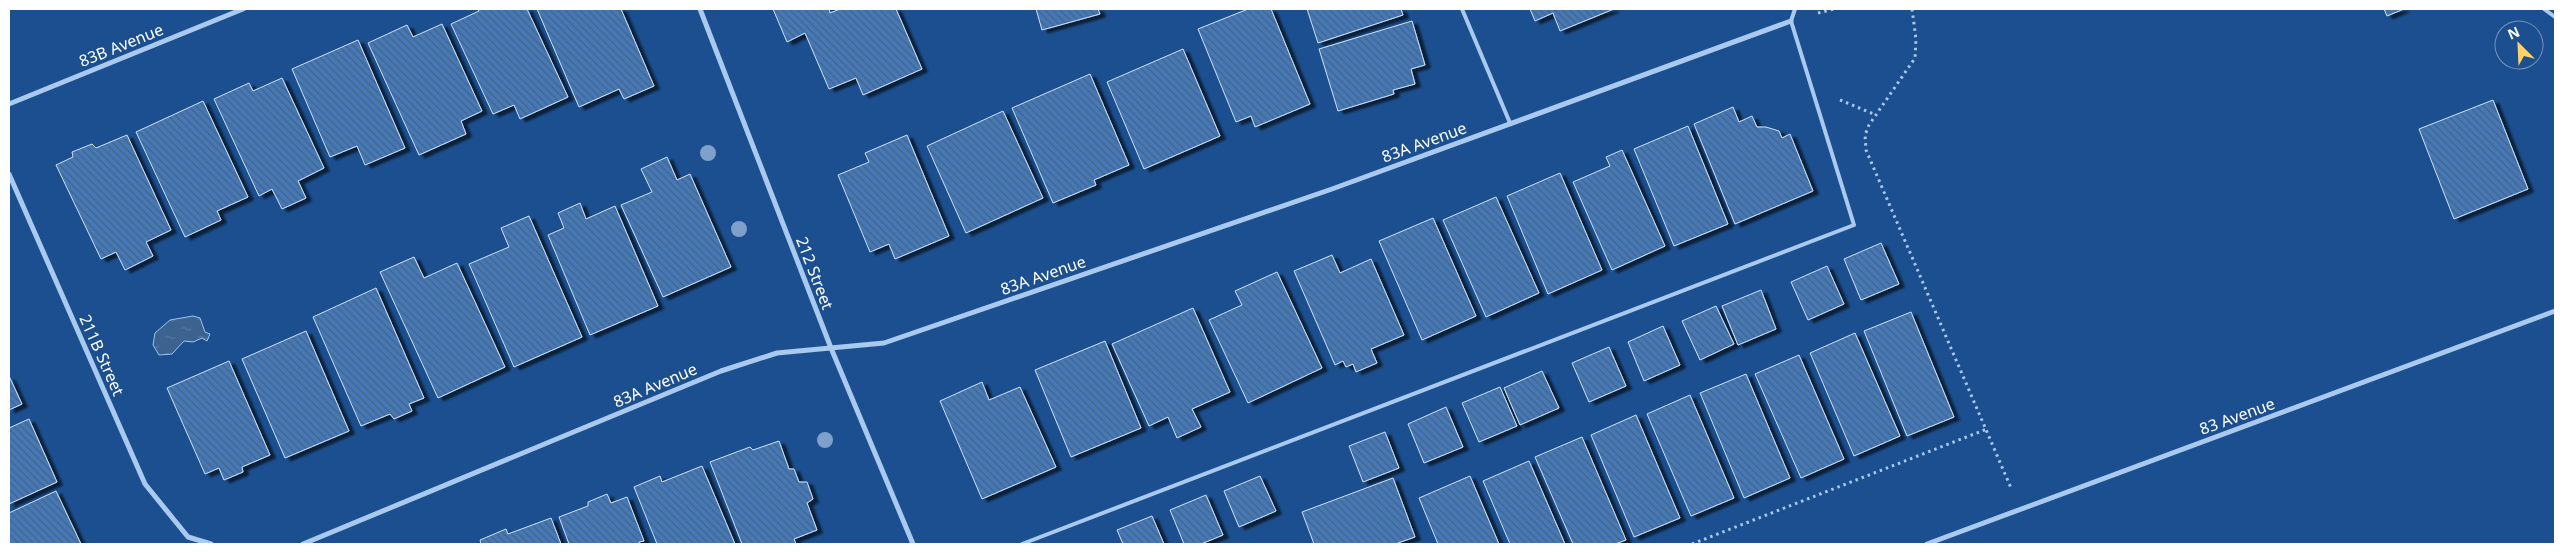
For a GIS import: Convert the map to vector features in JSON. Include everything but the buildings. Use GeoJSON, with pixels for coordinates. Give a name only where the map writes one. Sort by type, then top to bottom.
{"type":"FeatureCollection","features":[{"type":"Feature","properties":{"kind":"street","name":"83B Avenue"},"geometry":{"type":"LineString","coordinates":[[9,104],[243,9]]}},
{"type":"Feature","properties":{"kind":"street","name":"212 Street"},"geometry":{"type":"LineString","coordinates":[[700,9],[831,348],[913,544]]}},
{"type":"Feature","properties":{"kind":"street","name":"83A Avenue"},"geometry":{"type":"LineString","coordinates":[[303,544],[721,371],[776,353],[884,343],[1332,189],[1791,20]]}},
{"type":"Feature","properties":{"kind":"street","name":"211B Street"},"geometry":{"type":"LineString","coordinates":[[9,174],[145,484],[188,537],[210,544]]}},
{"type":"Feature","properties":{"kind":"street","name":"83 Avenue"},"geometry":{"type":"LineString","coordinates":[[1927,544],[2555,311]]}},
{"type":"Feature","properties":{"kind":"lane"},"geometry":{"type":"LineString","coordinates":[[1462,9],[1510,123]]}},
{"type":"Feature","properties":{"kind":"lane"},"geometry":{"type":"LineString","coordinates":[[1022,544],[1854,225],[1814,101],[1791,20],[1795,9]]}},
{"type":"Feature","properties":{"kind":"lane"},"geometry":{"type":"LineString","coordinates":[[2544,9],[2555,17]]}},
{"type":"Feature","properties":{"kind":"path"},"geometry":{"type":"LineString","coordinates":[[1912,9],[1916,39],[1915,58],[1876,115],[1865,135],[1866,150],[1987,429],[2020,510]]}},
{"type":"Feature","properties":{"kind":"path"},"geometry":{"type":"LineString","coordinates":[[1814,101],[1840,100],[1876,115]]}},
{"type":"Feature","properties":{"kind":"path"},"geometry":{"type":"LineString","coordinates":[[1692,544],[1987,429]]}},
{"type":"Feature","properties":{"kind":"water"},"geometry":{"type":"Polygon","coordinates":[[[193,316],[200,318],[205,332],[210,334],[207,341],[202,338],[193,342],[184,341],[172,354],[159,355],[153,345],[155,333],[170,320],[193,316]]]}}]}
